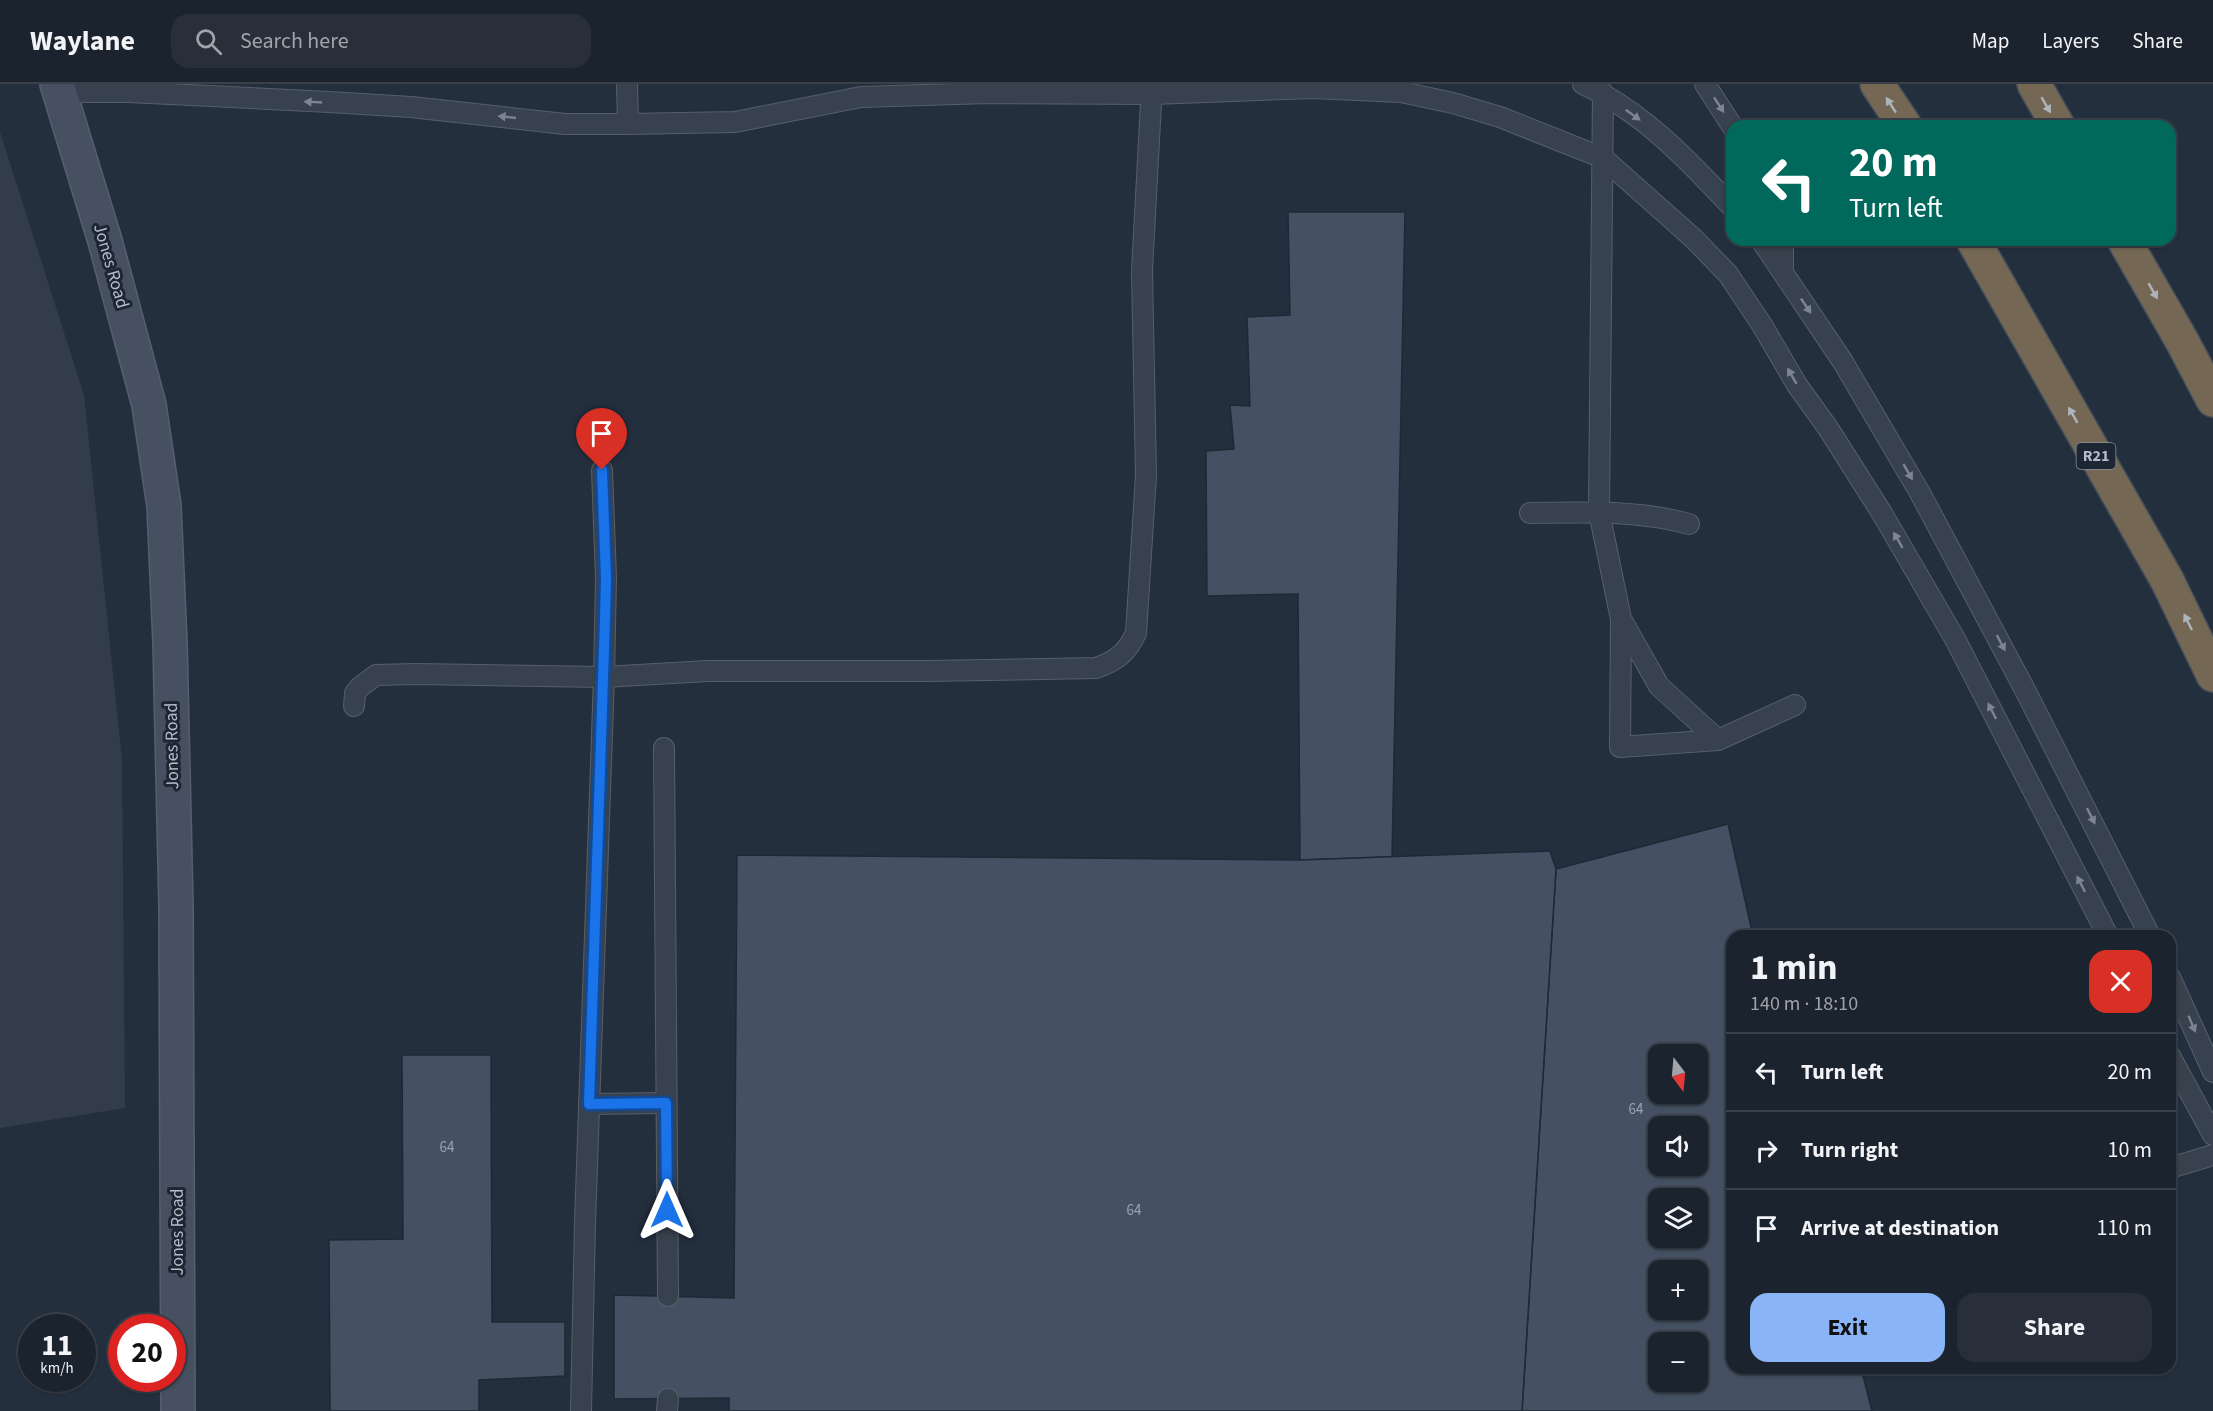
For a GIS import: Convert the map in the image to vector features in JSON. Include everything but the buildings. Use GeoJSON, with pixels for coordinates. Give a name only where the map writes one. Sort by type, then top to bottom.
{"type":"FeatureCollection","features":[{"type":"Feature","properties":{"kind":"highway"},"geometry":{"type":"LineString","coordinates":[[1877,84],[1901,120]]}},
{"type":"Feature","properties":{"kind":"highway"},"geometry":{"type":"LineString","coordinates":[[2034,84],[2055,120]]}},
{"type":"Feature","properties":{"kind":"highway","name":"R21"},"geometry":{"type":"LineString","coordinates":[[1975,246],[2168,580],[2213,675]]}},
{"type":"Feature","properties":{"kind":"highway"},"geometry":{"type":"LineString","coordinates":[[2127,246],[2213,400]]}},
{"type":"Feature","properties":{"kind":"street","name":"Jones Road"},"geometry":{"type":"LineString","coordinates":[[58,89],[105,241],[149,405],[164,506],[170,643],[176,906],[178,1411]]}},
{"type":"Feature","properties":{"kind":"lane"},"geometry":{"type":"LineString","coordinates":[[627,84],[628,124]]}},
{"type":"Feature","properties":{"kind":"lane"},"geometry":{"type":"LineString","coordinates":[[1583,84],[1603,93],[1670,141],[1726,201]]}},
{"type":"Feature","properties":{"kind":"lane"},"geometry":{"type":"LineString","coordinates":[[1705,84],[1728,120]]}},
{"type":"Feature","properties":{"kind":"lane"},"geometry":{"type":"LineString","coordinates":[[58,89],[411,107],[566,124],[628,124],[735,122],[861,90],[988,93],[1313,88],[1401,92],[1454,103],[1500,117],[1603,158],[1693,238],[1728,274],[1762,326],[1797,385],[1883,515],[1955,639],[2105,930]]}},
{"type":"Feature","properties":{"kind":"lane"},"geometry":{"type":"LineString","coordinates":[[354,706],[355,693],[376,675],[604,677],[706,671],[1096,668],[1111,663],[1121,656],[1130,646],[1136,633],[1146,475],[1142,272],[1152,89]]}},
{"type":"Feature","properties":{"kind":"lane"},"geometry":{"type":"LineString","coordinates":[[1603,93],[1599,512],[1621,619],[1620,747],[1718,740],[1795,705]]}},
{"type":"Feature","properties":{"kind":"lane"},"geometry":{"type":"LineString","coordinates":[[1765,246],[1843,362],[1920,493],[2024,688],[2147,930]]}},
{"type":"Feature","properties":{"kind":"lane"},"geometry":{"type":"LineString","coordinates":[[1783,246],[1783,271]]}},
{"type":"Feature","properties":{"kind":"lane"},"geometry":{"type":"LineString","coordinates":[[581,1411],[604,677],[606,578],[602,470]]}},
{"type":"Feature","properties":{"kind":"lane"},"geometry":{"type":"LineString","coordinates":[[1530,513],[1599,512],[1664,517],[1689,525]]}},
{"type":"Feature","properties":{"kind":"lane"},"geometry":{"type":"LineString","coordinates":[[1621,619],[1659,686],[1718,740]]}},
{"type":"Feature","properties":{"kind":"lane"},"geometry":{"type":"LineString","coordinates":[[664,748],[668,1296]]}},
{"type":"Feature","properties":{"kind":"lane"},"geometry":{"type":"LineString","coordinates":[[2176,990],[2213,1072]]}},
{"type":"Feature","properties":{"kind":"lane"},"geometry":{"type":"LineString","coordinates":[[2176,1067],[2213,1135]]}},
{"type":"Feature","properties":{"kind":"lane"},"geometry":{"type":"LineString","coordinates":[[589,1104],[666,1103]]}},
{"type":"Feature","properties":{"kind":"lane"},"geometry":{"type":"LineString","coordinates":[[2176,1166],[2213,1155]]}},
{"type":"Feature","properties":{"kind":"shaded area"},"geometry":{"type":"Polygon","coordinates":[[[0,132],[84,395],[122,760],[125,1108],[0,1128],[0,132]]]}},
{"type":"Feature","properties":{"kind":"route"},"geometry":{"type":"LineString","coordinates":[[602,470],[606,578],[601,792],[589,1104],[666,1103],[667,1210]]}}]}
